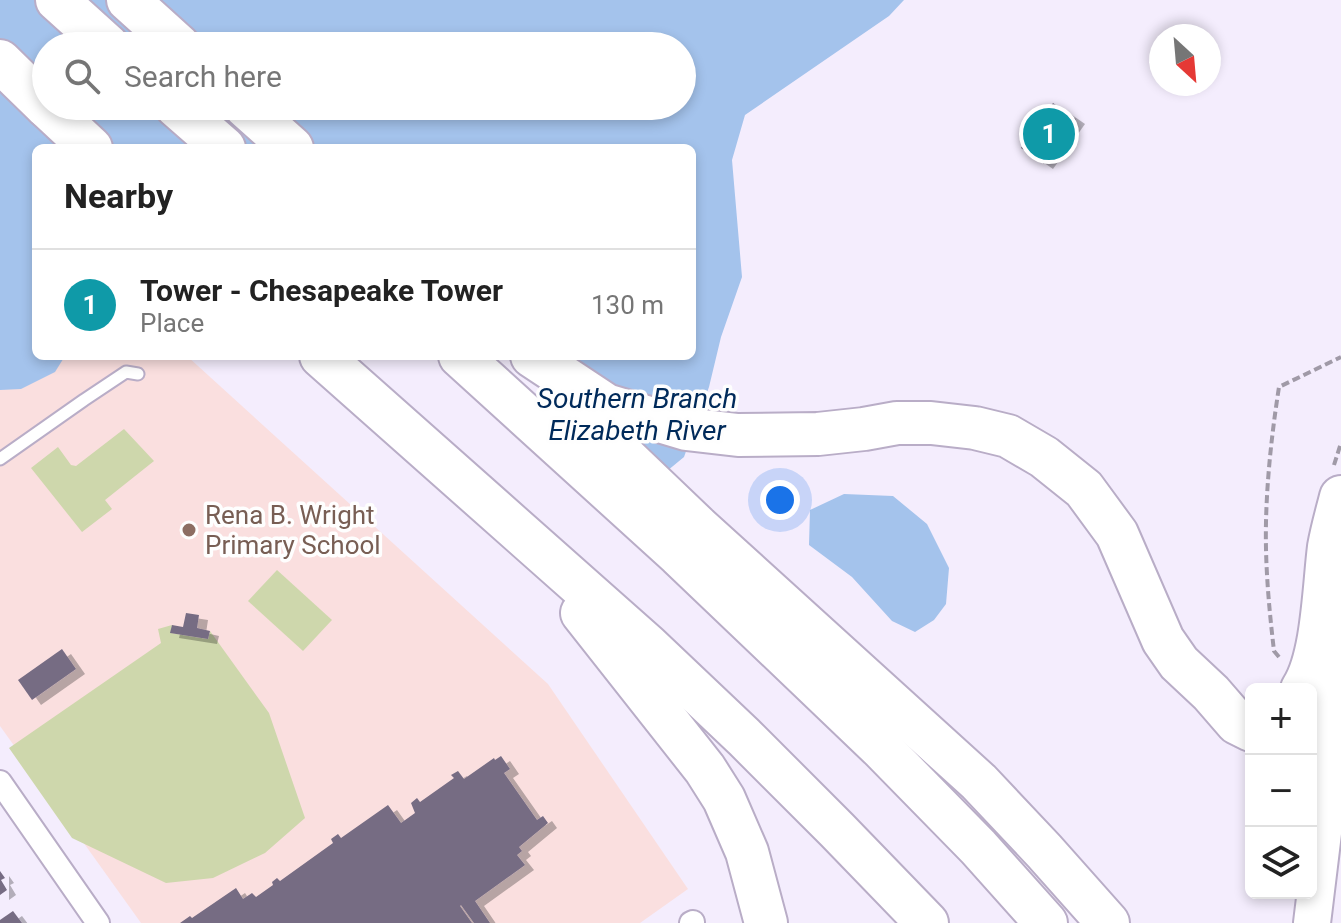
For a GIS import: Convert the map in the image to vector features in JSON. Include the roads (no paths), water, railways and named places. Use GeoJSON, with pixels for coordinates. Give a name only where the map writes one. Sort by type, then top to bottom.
{"type":"FeatureCollection","features":[{"type":"Feature","properties":{"kind":"highway"},"geometry":{"type":"LineString","coordinates":[[57,0],[92,32]]}},
{"type":"Feature","properties":{"kind":"highway"},"geometry":{"type":"LineString","coordinates":[[128,0],[163,32]]}},
{"type":"Feature","properties":{"kind":"highway"},"geometry":{"type":"LineString","coordinates":[[0,61],[32,92]]}},
{"type":"Feature","properties":{"kind":"highway"},"geometry":{"type":"LineString","coordinates":[[61,120],[87,144]]}},
{"type":"Feature","properties":{"kind":"highway"},"geometry":{"type":"LineString","coordinates":[[192,120],[219,144]]}},
{"type":"Feature","properties":{"kind":"highway"},"geometry":{"type":"LineString","coordinates":[[261,120],[288,144]]}},
{"type":"Feature","properties":{"kind":"highway"},"geometry":{"type":"LineString","coordinates":[[325,360],[648,646],[744,737],[927,923]]}},
{"type":"Feature","properties":{"kind":"highway"},"geometry":{"type":"LineString","coordinates":[[465,360],[979,782],[1108,923]]}},
{"type":"Feature","properties":{"kind":"highway"},"geometry":{"type":"LineString","coordinates":[[522,360],[1046,923]]}},
{"type":"Feature","properties":{"kind":"highway"},"geometry":{"type":"LineString","coordinates":[[538,360],[606,405],[686,429],[738,435],[818,434],[897,423],[931,423],[1008,436],[1044,457],[1084,489],[1117,534],[1163,640],[1179,663],[1237,723],[1245,727]]}},
{"type":"Feature","properties":{"kind":"highway"},"geometry":{"type":"LineString","coordinates":[[1292,674],[1310,677],[1316,652],[1336,485]]}},
{"type":"Feature","properties":{"kind":"highway"},"geometry":{"type":"LineString","coordinates":[[517,531],[705,769],[724,799],[747,852],[766,923]]}},
{"type":"Feature","properties":{"kind":"highway"},"geometry":{"type":"LineString","coordinates":[[1211,693],[1245,702]]}},
{"type":"Feature","properties":{"kind":"main road"},"geometry":{"type":"LineString","coordinates":[[1312,923],[1334,800],[1327,753],[1341,570]]}},
{"type":"Feature","properties":{"kind":"street"},"geometry":{"type":"LineString","coordinates":[[0,782],[98,923]]}},
{"type":"Feature","properties":{"kind":"lane"},"geometry":{"type":"LineString","coordinates":[[0,459],[126,372],[138,374]]}},
{"type":"Feature","properties":{"kind":"water","name":"Southern Branch Elizabeth River"},"geometry":{"type":"Polygon","coordinates":[[[0,0],[904,0],[889,16],[745,115],[732,160],[742,277],[684,457],[633,499],[568,360],[696,360],[696,144],[32,144],[32,360],[62,360],[55,372],[21,389],[0,390],[0,0]]]}},
{"type":"Feature","properties":{"kind":"water"},"geometry":{"type":"Polygon","coordinates":[[[844,494],[893,496],[927,524],[949,568],[946,604],[934,620],[915,632],[892,621],[852,577],[809,545],[810,510],[844,494]]]}},
{"type":"Feature","properties":{"kind":"place","name":"Tower - Chesapeake Tower"},"geometry":{"type":"Point","coordinates":[1049,134]}},
{"type":"Feature","properties":{"kind":"place","name":"Rena B. Wright Primary School"},"geometry":{"type":"Point","coordinates":[189,530]}}]}
